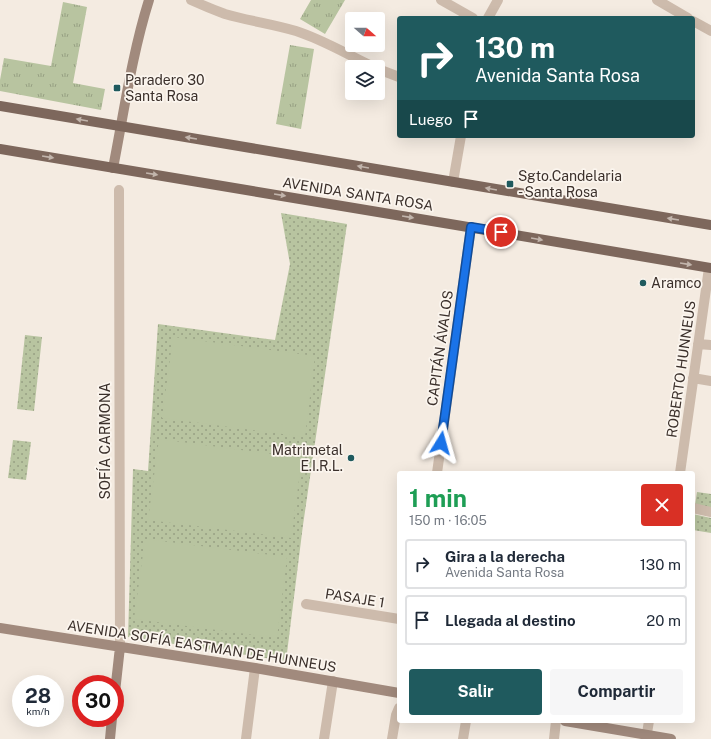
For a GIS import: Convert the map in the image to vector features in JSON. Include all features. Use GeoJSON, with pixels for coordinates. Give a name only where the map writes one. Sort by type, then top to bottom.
{"type":"FeatureCollection","features":[{"type":"Feature","properties":{"kind":"main road","name":"AVENIDA SANTA ROSA"},"geometry":{"type":"LineString","coordinates":[[0,106],[711,225]]}},
{"type":"Feature","properties":{"kind":"main road","name":"AVENIDA SANTA ROSA"},"geometry":{"type":"LineString","coordinates":[[0,149],[710,268]]}},
{"type":"Feature","properties":{"kind":"street"},"geometry":{"type":"LineString","coordinates":[[114,168],[139,33],[149,0]]}},
{"type":"Feature","properties":{"kind":"street"},"geometry":{"type":"LineString","coordinates":[[192,0],[225,14],[308,35],[360,60]]}},
{"type":"Feature","properties":{"kind":"street"},"geometry":{"type":"LineString","coordinates":[[441,0],[469,16]]}},
{"type":"Feature","properties":{"kind":"street"},"geometry":{"type":"LineString","coordinates":[[489,16],[498,0]]}},
{"type":"Feature","properties":{"kind":"street"},"geometry":{"type":"LineString","coordinates":[[656,0],[684,16]]}},
{"type":"Feature","properties":{"kind":"street"},"geometry":{"type":"LineString","coordinates":[[695,22],[711,31]]}},
{"type":"Feature","properties":{"kind":"street"},"geometry":{"type":"LineString","coordinates":[[385,72],[397,76]]}},
{"type":"Feature","properties":{"kind":"street"},"geometry":{"type":"LineString","coordinates":[[453,182],[461,138]]}},
{"type":"Feature","properties":{"kind":"street","name":"SOFÍA CARMONA"},"geometry":{"type":"LineString","coordinates":[[117,675],[120,647],[119,190]]}},
{"type":"Feature","properties":{"kind":"street","name":"CAPITÁN ÁVALOS"},"geometry":{"type":"LineString","coordinates":[[437,471],[471,227]]}},
{"type":"Feature","properties":{"kind":"street","name":"ROBERTO HUNNEUS"},"geometry":{"type":"LineString","coordinates":[[680,471],[710,268]]}},
{"type":"Feature","properties":{"kind":"street"},"geometry":{"type":"LineString","coordinates":[[698,344],[711,346]]}},
{"type":"Feature","properties":{"kind":"street"},"geometry":{"type":"LineString","coordinates":[[693,378],[711,381]]}},
{"type":"Feature","properties":{"kind":"street"},"geometry":{"type":"LineString","coordinates":[[695,508],[711,512]]}},
{"type":"Feature","properties":{"kind":"street","name":"PASAJE 1"},"geometry":{"type":"LineString","coordinates":[[306,604],[397,619]]}},
{"type":"Feature","properties":{"kind":"street","name":"AVENIDA SOFÍA EASTMAN DE HUNNEUS"},"geometry":{"type":"LineString","coordinates":[[0,628],[255,668],[397,693]]}},
{"type":"Feature","properties":{"kind":"street"},"geometry":{"type":"LineString","coordinates":[[246,739],[255,668]]}},
{"type":"Feature","properties":{"kind":"street"},"geometry":{"type":"LineString","coordinates":[[324,739],[333,681]]}},
{"type":"Feature","properties":{"kind":"street"},"geometry":{"type":"LineString","coordinates":[[392,739],[397,712]]}},
{"type":"Feature","properties":{"kind":"street"},"geometry":{"type":"LineString","coordinates":[[463,739],[466,723]]}},
{"type":"Feature","properties":{"kind":"street"},"geometry":{"type":"LineString","coordinates":[[554,739],[556,723]]}},
{"type":"Feature","properties":{"kind":"street"},"geometry":{"type":"LineString","coordinates":[[575,723],[646,737],[671,739]]}},
{"type":"Feature","properties":{"kind":"street"},"geometry":{"type":"LineString","coordinates":[[646,737],[649,723]]}},
{"type":"Feature","properties":{"kind":"street"},"geometry":{"type":"LineString","coordinates":[[110,739],[111,727]]}},
{"type":"Feature","properties":{"kind":"green space"},"geometry":{"type":"Polygon","coordinates":[[[311,0],[345,0],[325,34],[300,19],[311,0]]]}},
{"type":"Feature","properties":{"kind":"green space"},"geometry":{"type":"Polygon","coordinates":[[[63,2],[87,7],[73,83],[105,89],[101,110],[0,91],[0,80],[4,58],[51,66],[63,2]]]}},
{"type":"Feature","properties":{"kind":"green space"},"geometry":{"type":"Polygon","coordinates":[[[290,45],[314,49],[301,129],[276,124],[290,45]]]}},
{"type":"Feature","properties":{"kind":"green space"},"geometry":{"type":"Polygon","coordinates":[[[281,213],[347,224],[303,525],[286,661],[128,637],[133,469],[148,471],[158,324],[275,340],[290,264],[281,213]]]}},
{"type":"Feature","properties":{"kind":"green space"},"geometry":{"type":"Polygon","coordinates":[[[25,335],[42,337],[34,411],[17,409],[25,335]]]}},
{"type":"Feature","properties":{"kind":"green space"},"geometry":{"type":"Polygon","coordinates":[[[173,337],[315,356],[305,437],[162,418],[173,337]]]}},
{"type":"Feature","properties":{"kind":"green space"},"geometry":{"type":"Polygon","coordinates":[[[159,439],[302,458],[291,538],[148,520],[159,439]]]}},
{"type":"Feature","properties":{"kind":"green space"},"geometry":{"type":"Polygon","coordinates":[[[13,440],[31,442],[26,480],[8,478],[13,440]]]}},
{"type":"Feature","properties":{"kind":"green space"},"geometry":{"type":"Polygon","coordinates":[[[697,492],[711,494],[711,508],[695,505],[697,492]]]}},
{"type":"Feature","properties":{"kind":"green space"},"geometry":{"type":"Polygon","coordinates":[[[695,514],[711,518],[711,533],[695,530],[695,514]]]}},
{"type":"Feature","properties":{"kind":"green space"},"geometry":{"type":"Polygon","coordinates":[[[145,539],[287,557],[277,638],[134,619],[145,539]]]}},
{"type":"Feature","properties":{"kind":"place","name":"Paradero 30 Santa Rosa"},"geometry":{"type":"Point","coordinates":[117,88]}},
{"type":"Feature","properties":{"kind":"place","name":"Sgto.Candelaria - Santa Rosa"},"geometry":{"type":"Point","coordinates":[510,184]}},
{"type":"Feature","properties":{"kind":"place","name":"Aramco"},"geometry":{"type":"Point","coordinates":[643,283]}},
{"type":"Feature","properties":{"kind":"place","name":"Matrimetal E.I.R.L."},"geometry":{"type":"Point","coordinates":[351,458]}},
{"type":"Feature","properties":{"kind":"route"},"geometry":{"type":"LineString","coordinates":[[441,443],[471,227],[501,232]]}}]}
